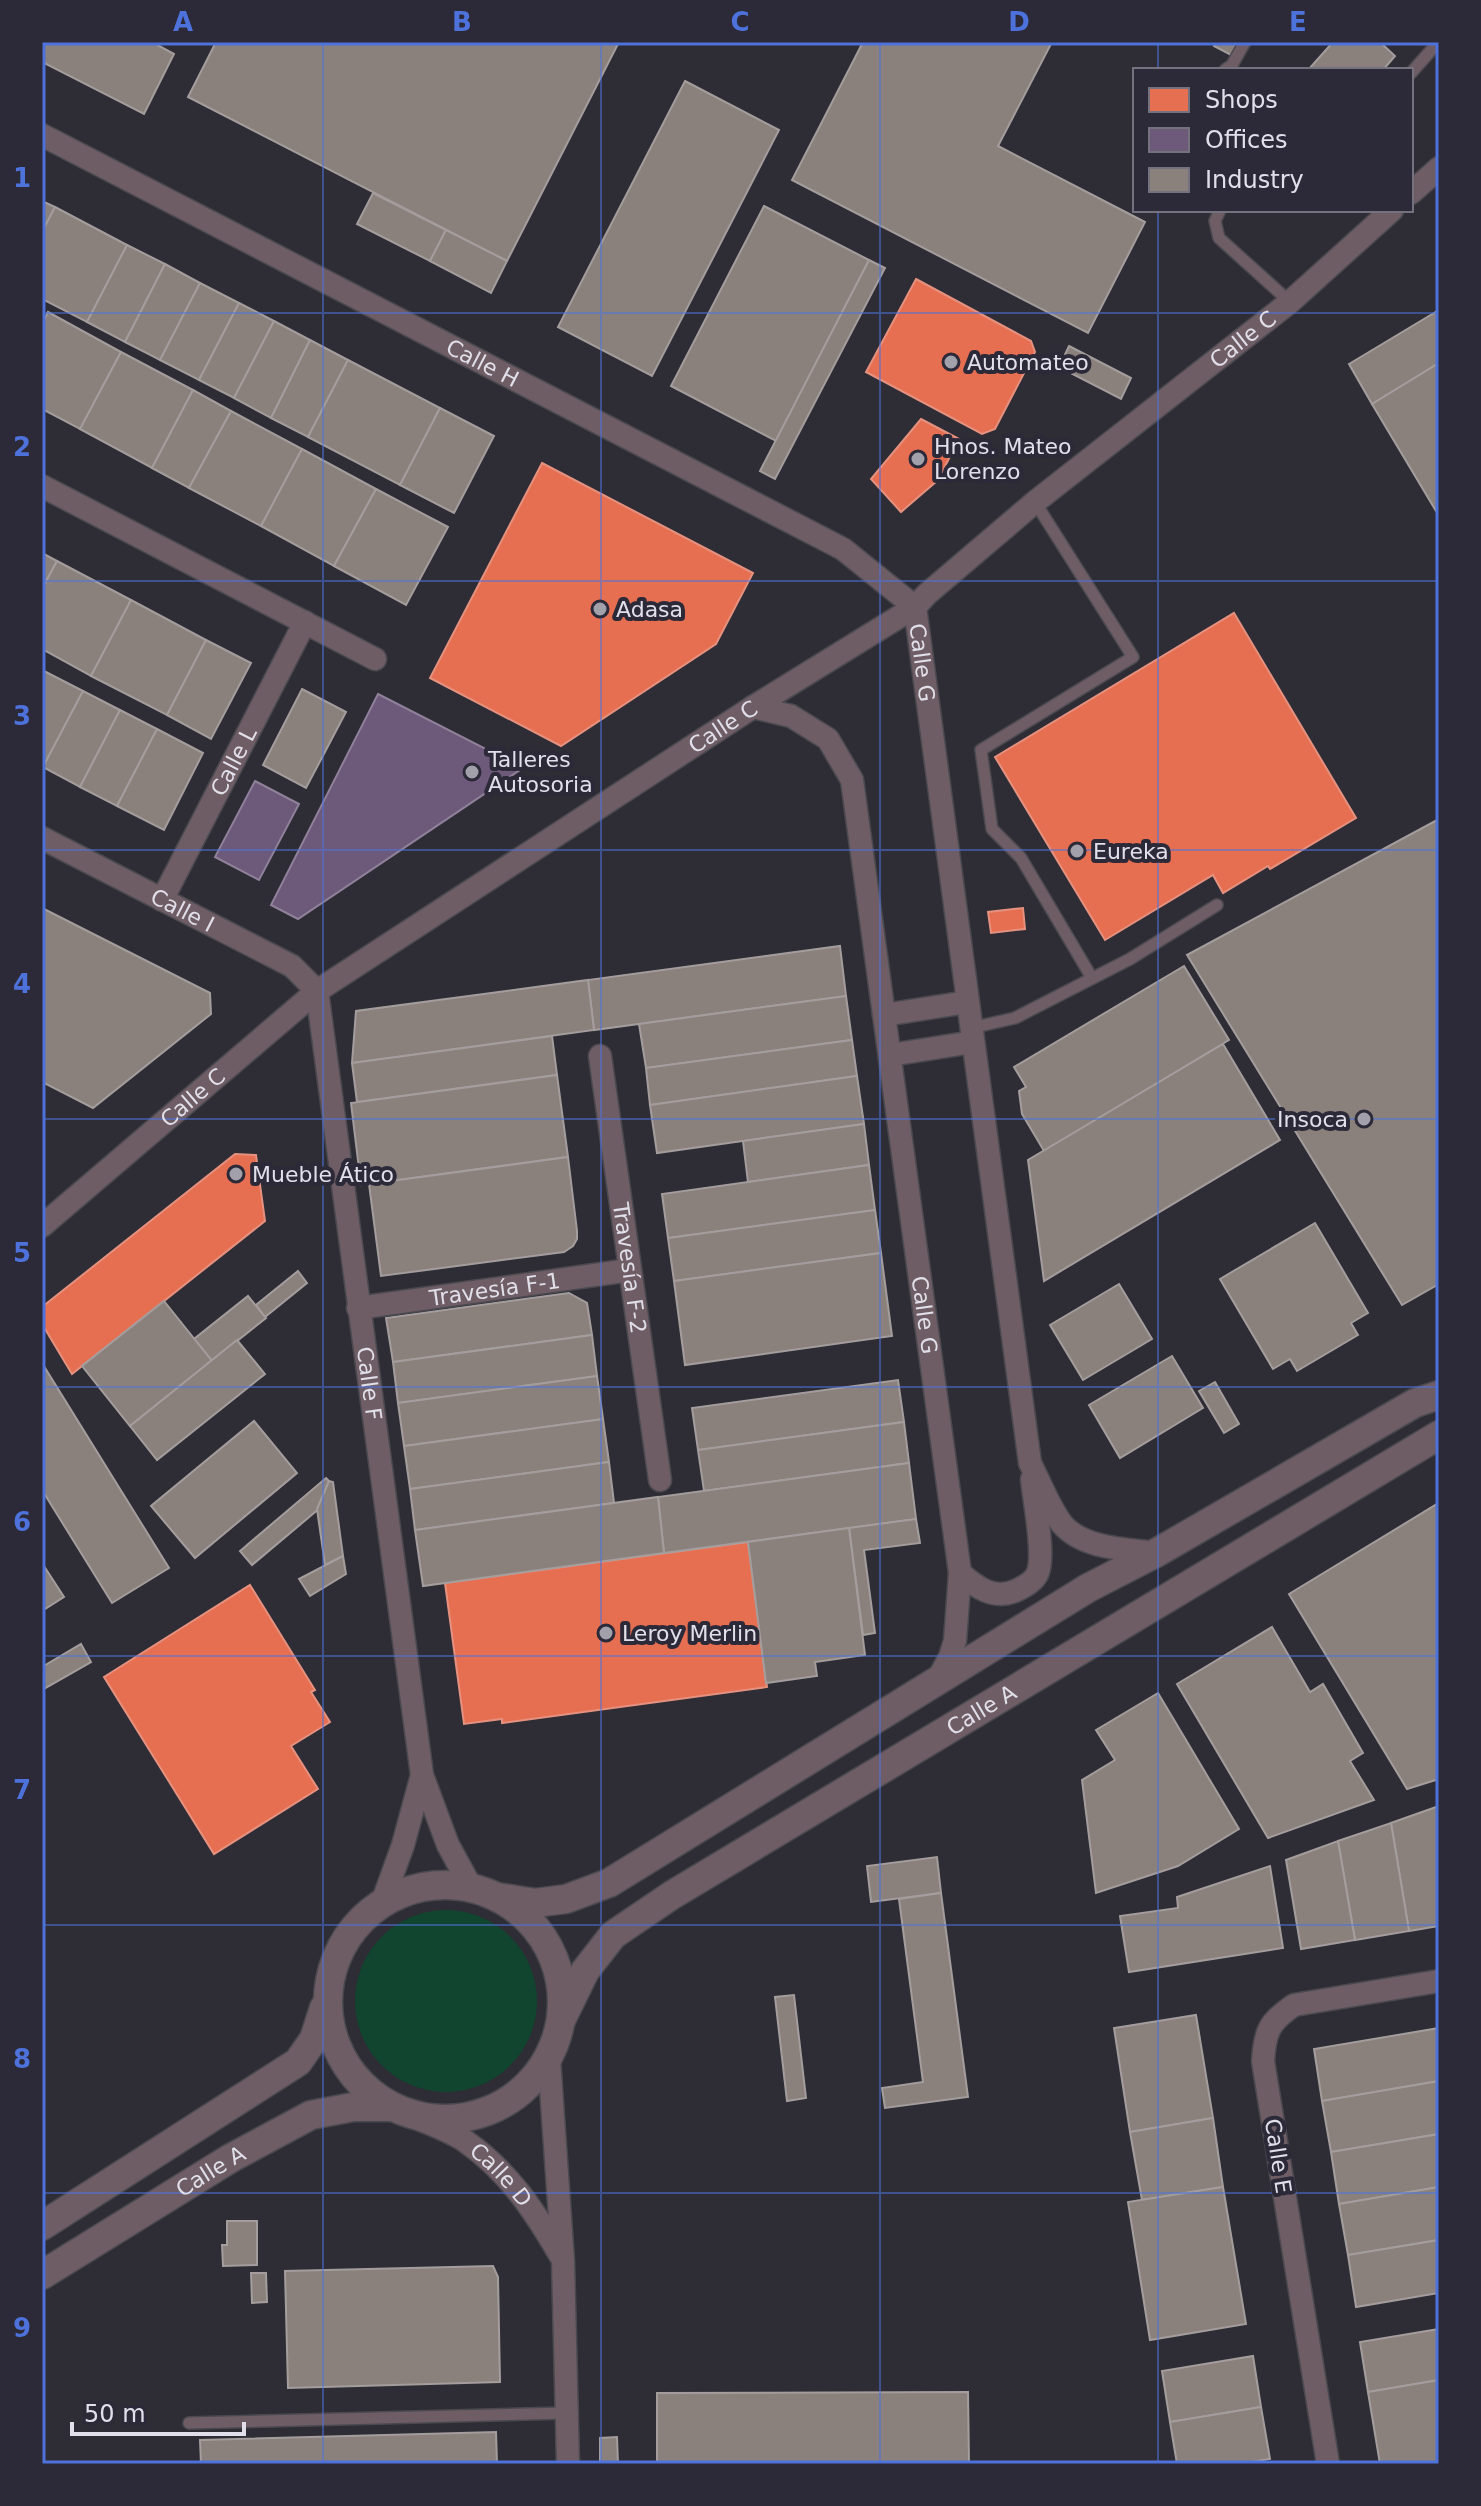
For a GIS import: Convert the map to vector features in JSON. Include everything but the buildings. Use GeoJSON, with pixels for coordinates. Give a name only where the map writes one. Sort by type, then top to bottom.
{"type":"FeatureCollection","features":[{"type":"Feature","properties":{"kind":"street","name":"Calle H"},"geometry":{"type":"LineString","coordinates":[[42,135],[843,549],[915,607]]}},
{"type":"Feature","properties":{"kind":"street"},"geometry":{"type":"LineString","coordinates":[[1413,191],[1439,168]]}},
{"type":"Feature","properties":{"kind":"street","name":"Calle C"},"geometry":{"type":"LineString","coordinates":[[42,1226],[317,991],[753,707],[915,607],[1035,502],[1290,302],[1390,212]]}},
{"type":"Feature","properties":{"kind":"street"},"geometry":{"type":"LineString","coordinates":[[42,486],[375,659]]}},
{"type":"Feature","properties":{"kind":"street","name":"Calle G"},"geometry":{"type":"LineString","coordinates":[[915,607],[1040,1552],[1038,1573],[1028,1585],[1011,1593],[994,1595],[977,1588],[960,1573]]}},
{"type":"Feature","properties":{"kind":"street","name":"Calle L"},"geometry":{"type":"LineString","coordinates":[[162,900],[305,622]]}},
{"type":"Feature","properties":{"kind":"street","name":"Calle G"},"geometry":{"type":"LineString","coordinates":[[753,707],[791,716],[828,739],[852,780],[960,1573],[955,1641],[938,1679]]}},
{"type":"Feature","properties":{"kind":"street","name":"Calle I"},"geometry":{"type":"LineString","coordinates":[[42,838],[292,966],[317,991]]}},
{"type":"Feature","properties":{"kind":"street","name":"Calle F"},"geometry":{"type":"LineString","coordinates":[[317,991],[422,1775],[448,1845],[484,1892]]}},
{"type":"Feature","properties":{"kind":"street"},"geometry":{"type":"LineString","coordinates":[[884,1015],[967,1002]]}},
{"type":"Feature","properties":{"kind":"street"},"geometry":{"type":"LineString","coordinates":[[890,1055],[972,1035]]}},
{"type":"Feature","properties":{"kind":"street","name":"Travesía F-2"},"geometry":{"type":"LineString","coordinates":[[600,1056],[660,1480]]}},
{"type":"Feature","properties":{"kind":"street","name":"Travesía F-1"},"geometry":{"type":"LineString","coordinates":[[358,1308],[630,1270]]}},
{"type":"Feature","properties":{"kind":"street"},"geometry":{"type":"LineString","coordinates":[[484,1892],[527,1918],[549,1948],[561,1983],[561,2020],[549,2059],[525,2090],[493,2110],[454,2120],[403,2112],[378,2100],[350,2073],[332,2038],[327,1999],[334,1962],[353,1928],[382,1903],[417,1888],[444,1884],[484,1892],[535,1903],[566,1899],[609,1883],[1088,1588],[1156,1553],[1427,1399],[1439,1382]]}},
{"type":"Feature","properties":{"kind":"street","name":"Calle A"},"geometry":{"type":"LineString","coordinates":[[561,2020],[585,1971],[613,1935],[672,1895],[1439,1435]]}},
{"type":"Feature","properties":{"kind":"street"},"geometry":{"type":"LineString","coordinates":[[1400,1457],[1439,1452]]}},
{"type":"Feature","properties":{"kind":"street","name":"Calle G"},"geometry":{"type":"LineString","coordinates":[[1030,1463],[1061,1522],[1069,1530],[1085,1539],[1113,1547],[1156,1553]]}},
{"type":"Feature","properties":{"kind":"street","name":"Calle F"},"geometry":{"type":"LineString","coordinates":[[382,1903],[403,1845],[422,1775]]}},
{"type":"Feature","properties":{"kind":"street","name":"Calle E"},"geometry":{"type":"LineString","coordinates":[[1328,2464],[1263,2061],[1265,2038],[1276,2016],[1294,2005],[1439,1981]]}},
{"type":"Feature","properties":{"kind":"street","name":"Calle A"},"geometry":{"type":"LineString","coordinates":[[42,2226],[298,2062],[314,2039],[327,1999]]}},
{"type":"Feature","properties":{"kind":"street","name":"Calle D"},"geometry":{"type":"LineString","coordinates":[[549,2059],[563,2261],[568,2464]]}},
{"type":"Feature","properties":{"kind":"street","name":"Calle A"},"geometry":{"type":"LineString","coordinates":[[42,2275],[231,2158],[311,2115],[353,2107],[403,2112]]}},
{"type":"Feature","properties":{"kind":"street","name":"Calle D"},"geometry":{"type":"LineString","coordinates":[[403,2112],[463,2140],[507,2176],[539,2219],[563,2261]]}},
{"type":"Feature","properties":{"kind":"lane"},"geometry":{"type":"LineString","coordinates":[[1228,68],[1245,42]]}},
{"type":"Feature","properties":{"kind":"lane"},"geometry":{"type":"LineString","coordinates":[[1413,71],[1435,42]]}},
{"type":"Feature","properties":{"kind":"lane"},"geometry":{"type":"LineString","coordinates":[[1219,212],[1215,221],[1219,238],[1290,302]]}},
{"type":"Feature","properties":{"kind":"lane"},"geometry":{"type":"LineString","coordinates":[[1035,502],[1133,657],[981,750],[992,829],[1021,858],[1092,978]]}},
{"type":"Feature","properties":{"kind":"lane"},"geometry":{"type":"LineString","coordinates":[[972,1035],[1015,1018],[1130,959],[1217,905]]}},
{"type":"Feature","properties":{"kind":"lane"},"geometry":{"type":"LineString","coordinates":[[189,2423],[567,2413]]}},
{"type":"Feature","properties":{"kind":"green space"},"geometry":{"type":"Polygon","coordinates":[[[446,1910],[481,1917],[497,1925],[510,1937],[522,1950],[530,1966],[537,2001],[530,2036],[522,2052],[510,2065],[497,2077],[481,2085],[446,2092],[411,2085],[395,2077],[382,2065],[370,2052],[362,2036],[355,2001],[362,1966],[370,1950],[382,1937],[395,1925],[411,1917],[446,1910]]]}},
{"type":"Feature","properties":{"kind":"place","name":"Automateo"},"geometry":{"type":"Point","coordinates":[951,362]}},
{"type":"Feature","properties":{"kind":"place","name":"Hnos. Mateo Lorenzo"},"geometry":{"type":"Point","coordinates":[918,459]}},
{"type":"Feature","properties":{"kind":"place","name":"Adasa"},"geometry":{"type":"Point","coordinates":[600,609]}},
{"type":"Feature","properties":{"kind":"place","name":"Talleres Autosoria"},"geometry":{"type":"Point","coordinates":[472,772]}},
{"type":"Feature","properties":{"kind":"place","name":"Eureka"},"geometry":{"type":"Point","coordinates":[1077,851]}},
{"type":"Feature","properties":{"kind":"place","name":"Insoca"},"geometry":{"type":"Point","coordinates":[1364,1119]}},
{"type":"Feature","properties":{"kind":"place","name":"Mueble Ático"},"geometry":{"type":"Point","coordinates":[236,1174]}},
{"type":"Feature","properties":{"kind":"place","name":"Leroy Merlin"},"geometry":{"type":"Point","coordinates":[606,1633]}}]}
